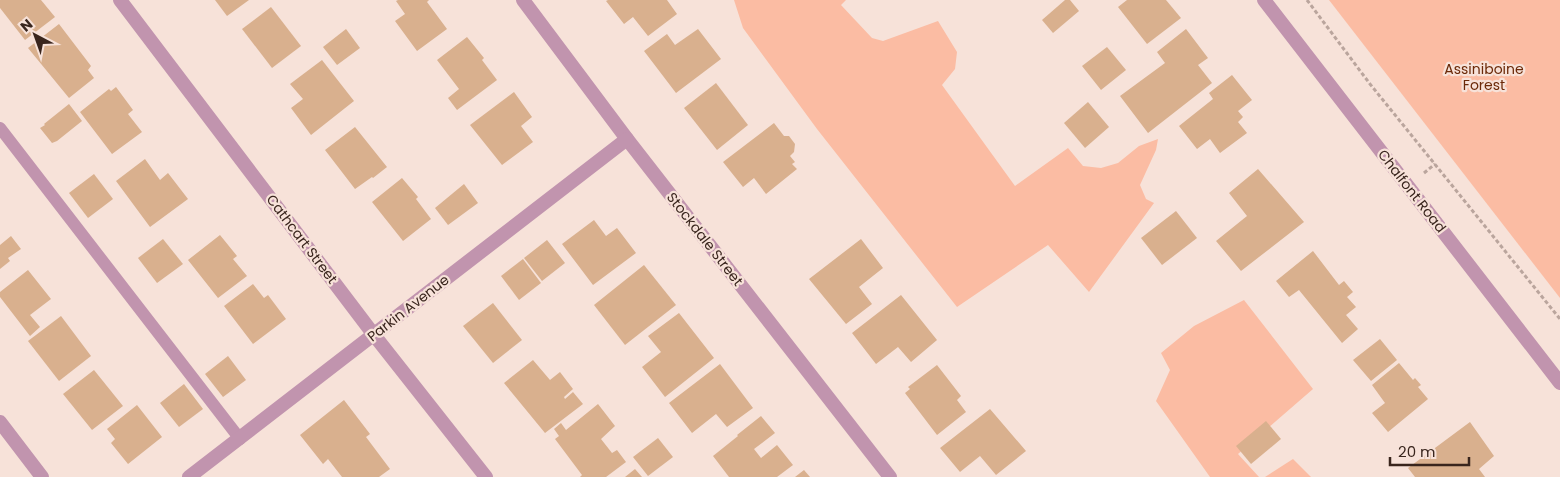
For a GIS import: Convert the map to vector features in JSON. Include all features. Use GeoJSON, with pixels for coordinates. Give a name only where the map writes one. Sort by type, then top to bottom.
{"type":"FeatureCollection","features":[{"type":"Feature","properties":{"kind":"street","name":"Cathcart Street"},"geometry":{"type":"LineString","coordinates":[[120,0],[374,335],[486,477]]}},
{"type":"Feature","properties":{"kind":"street","name":"Stockdale Street"},"geometry":{"type":"LineString","coordinates":[[523,0],[627,138],[890,477]]}},
{"type":"Feature","properties":{"kind":"street","name":"Chalfont Road"},"geometry":{"type":"LineString","coordinates":[[1264,0],[1560,383]]}},
{"type":"Feature","properties":{"kind":"street","name":"Parkin Avenue"},"geometry":{"type":"LineString","coordinates":[[189,477],[627,138]]}},
{"type":"Feature","properties":{"kind":"street"},"geometry":{"type":"LineString","coordinates":[[0,422],[42,477]]}},
{"type":"Feature","properties":{"kind":"lane"},"geometry":{"type":"LineString","coordinates":[[0,128],[240,439]]}},
{"type":"Feature","properties":{"kind":"path"},"geometry":{"type":"LineString","coordinates":[[1308,0],[1370,84],[1560,319]]}},
{"type":"Feature","properties":{"kind":"path"},"geometry":{"type":"LineString","coordinates":[[1423,174],[1434,165]]}},
{"type":"Feature","properties":{"kind":"green space"},"geometry":{"type":"Polygon","coordinates":[[[734,0],[846,0],[841,5],[872,38],[883,41],[938,21],[957,52],[955,69],[942,85],[1015,186],[1068,148],[1083,166],[1101,168],[1118,163],[1139,146],[1158,139],[1156,150],[1140,185],[1146,199],[1154,203],[1089,292],[1048,245],[957,307],[817,129],[743,28],[734,0]]]}},
{"type":"Feature","properties":{"kind":"green space","name":"Assiniboine Forest"},"geometry":{"type":"Polygon","coordinates":[[[1329,0],[1560,0],[1560,298],[1329,0]]]}},
{"type":"Feature","properties":{"kind":"green space"},"geometry":{"type":"Polygon","coordinates":[[[1244,300],[1313,389],[1238,454],[1259,477],[1210,477],[1156,401],[1170,370],[1161,353],[1194,326],[1244,300]]]}},
{"type":"Feature","properties":{"kind":"green space"},"geometry":{"type":"Polygon","coordinates":[[[1293,459],[1311,477],[1265,477],[1293,459]]]}},
{"type":"Feature","properties":{"kind":"building"},"geometry":{"type":"Polygon","coordinates":[[[0,0],[41,0],[55,17],[25,40],[0,8],[0,0]]]}},
{"type":"Feature","properties":{"kind":"building"},"geometry":{"type":"Polygon","coordinates":[[[215,0],[249,0],[227,16],[215,0]]]}},
{"type":"Feature","properties":{"kind":"building"},"geometry":{"type":"Polygon","coordinates":[[[429,0],[427,2],[447,29],[417,51],[395,21],[405,14],[396,1],[429,0]]]}},
{"type":"Feature","properties":{"kind":"building"},"geometry":{"type":"Polygon","coordinates":[[[667,0],[677,14],[648,36],[633,17],[624,24],[606,1],[667,0]]]}},
{"type":"Feature","properties":{"kind":"building"},"geometry":{"type":"Polygon","coordinates":[[[1065,0],[1070,0],[1079,11],[1053,33],[1042,20],[1065,0]]]}},
{"type":"Feature","properties":{"kind":"building"},"geometry":{"type":"Polygon","coordinates":[[[1127,0],[1166,0],[1181,18],[1147,44],[1118,7],[1127,0]]]}},
{"type":"Feature","properties":{"kind":"building"},"geometry":{"type":"Polygon","coordinates":[[[271,7],[301,46],[272,68],[242,29],[271,7]]]}},
{"type":"Feature","properties":{"kind":"building"},"geometry":{"type":"Polygon","coordinates":[[[59,24],[91,66],[88,70],[94,78],[69,98],[28,48],[59,24]]]}},
{"type":"Feature","properties":{"kind":"building"},"geometry":{"type":"Polygon","coordinates":[[[346,29],[360,48],[337,65],[323,47],[346,29]]]}},
{"type":"Feature","properties":{"kind":"building"},"geometry":{"type":"Polygon","coordinates":[[[698,29],[721,59],[676,93],[644,51],[667,34],[675,45],[698,29]]]}},
{"type":"Feature","properties":{"kind":"building"},"geometry":{"type":"Polygon","coordinates":[[[1186,29],[1208,58],[1198,65],[1212,83],[1148,133],[1120,96],[1165,63],[1157,52],[1186,29]]]}},
{"type":"Feature","properties":{"kind":"building"},"geometry":{"type":"Polygon","coordinates":[[[467,37],[484,58],[482,60],[497,80],[457,110],[448,98],[459,89],[437,60],[467,37]]]}},
{"type":"Feature","properties":{"kind":"building"},"geometry":{"type":"Polygon","coordinates":[[[1107,47],[1126,70],[1101,90],[1082,66],[1107,47]]]}},
{"type":"Feature","properties":{"kind":"building"},"geometry":{"type":"Polygon","coordinates":[[[322,60],[354,101],[311,135],[291,108],[303,99],[290,84],[322,60]]]}},
{"type":"Feature","properties":{"kind":"building"},"geometry":{"type":"Polygon","coordinates":[[[1232,75],[1252,100],[1238,111],[1243,117],[1238,122],[1247,133],[1220,153],[1210,139],[1197,149],[1179,126],[1213,99],[1209,93],[1232,75]]]}},
{"type":"Feature","properties":{"kind":"building"},"geometry":{"type":"Polygon","coordinates":[[[716,83],[748,125],[717,150],[684,108],[716,83]]]}},
{"type":"Feature","properties":{"kind":"building"},"geometry":{"type":"Polygon","coordinates":[[[116,87],[133,110],[128,114],[142,132],[112,154],[80,112],[109,89],[111,91],[116,87]]]}},
{"type":"Feature","properties":{"kind":"building"},"geometry":{"type":"Polygon","coordinates":[[[514,92],[532,117],[521,126],[533,142],[502,165],[470,125],[514,92]]]}},
{"type":"Feature","properties":{"kind":"building"},"geometry":{"type":"Polygon","coordinates":[[[1088,102],[1109,127],[1085,148],[1064,123],[1088,102]]]}},
{"type":"Feature","properties":{"kind":"building"},"geometry":{"type":"Polygon","coordinates":[[[69,104],[82,121],[52,143],[40,128],[69,104]]]}},
{"type":"Feature","properties":{"kind":"building"},"geometry":{"type":"Polygon","coordinates":[[[774,123],[784,136],[789,136],[795,144],[794,152],[790,156],[795,162],[792,164],[797,169],[766,194],[754,178],[743,187],[723,162],[774,123]]]}},
{"type":"Feature","properties":{"kind":"building"},"geometry":{"type":"Polygon","coordinates":[[[355,127],[387,167],[355,189],[325,150],[355,127]]]}},
{"type":"Feature","properties":{"kind":"building"},"geometry":{"type":"Polygon","coordinates":[[[145,159],[160,180],[168,173],[188,199],[150,227],[116,181],[145,159]]]}},
{"type":"Feature","properties":{"kind":"building"},"geometry":{"type":"Polygon","coordinates":[[[1258,169],[1304,222],[1241,271],[1216,241],[1247,216],[1229,193],[1258,169]]]}},
{"type":"Feature","properties":{"kind":"building"},"geometry":{"type":"Polygon","coordinates":[[[94,174],[113,199],[88,218],[69,193],[94,174]]]}},
{"type":"Feature","properties":{"kind":"building"},"geometry":{"type":"Polygon","coordinates":[[[402,178],[418,197],[416,199],[431,219],[403,241],[372,202],[402,178]]]}},
{"type":"Feature","properties":{"kind":"building"},"geometry":{"type":"Polygon","coordinates":[[[464,184],[478,203],[448,225],[435,208],[464,184]]]}},
{"type":"Feature","properties":{"kind":"building"},"geometry":{"type":"Polygon","coordinates":[[[1176,211],[1197,238],[1162,265],[1141,238],[1176,211]]]}},
{"type":"Feature","properties":{"kind":"building"},"geometry":{"type":"Polygon","coordinates":[[[594,220],[606,236],[617,228],[636,253],[593,285],[562,244],[594,220]]]}},
{"type":"Feature","properties":{"kind":"building"},"geometry":{"type":"Polygon","coordinates":[[[220,235],[237,256],[233,259],[247,276],[218,298],[188,260],[220,235]]]}},
{"type":"Feature","properties":{"kind":"building"},"geometry":{"type":"Polygon","coordinates":[[[11,236],[21,249],[8,258],[10,261],[0,269],[0,245],[11,236]]]}},
{"type":"Feature","properties":{"kind":"building"},"geometry":{"type":"Polygon","coordinates":[[[163,239],[183,264],[157,283],[138,258],[163,239]]]}},
{"type":"Feature","properties":{"kind":"building"},"geometry":{"type":"Polygon","coordinates":[[[861,239],[883,268],[859,287],[872,304],[846,324],[809,279],[861,239]]]}},
{"type":"Feature","properties":{"kind":"building"},"geometry":{"type":"Polygon","coordinates":[[[547,240],[565,263],[542,281],[524,258],[547,240]]]}},
{"type":"Feature","properties":{"kind":"building"},"geometry":{"type":"Polygon","coordinates":[[[1313,251],[1339,285],[1344,281],[1353,292],[1347,297],[1356,307],[1346,315],[1358,329],[1342,343],[1299,290],[1289,297],[1276,281],[1313,251]]]}},
{"type":"Feature","properties":{"kind":"building"},"geometry":{"type":"Polygon","coordinates":[[[523,259],[541,283],[519,300],[501,276],[523,259]]]}},
{"type":"Feature","properties":{"kind":"building"},"geometry":{"type":"Polygon","coordinates":[[[644,265],[676,305],[625,345],[594,305],[644,265]]]}},
{"type":"Feature","properties":{"kind":"building"},"geometry":{"type":"Polygon","coordinates":[[[28,270],[51,299],[30,315],[40,327],[30,336],[0,297],[0,292],[28,270]]]}},
{"type":"Feature","properties":{"kind":"building"},"geometry":{"type":"Polygon","coordinates":[[[253,284],[264,298],[268,295],[286,319],[253,344],[224,306],[253,284]]]}},
{"type":"Feature","properties":{"kind":"building"},"geometry":{"type":"Polygon","coordinates":[[[901,295],[937,340],[911,362],[898,347],[876,364],[852,333],[901,295]]]}},
{"type":"Feature","properties":{"kind":"building"},"geometry":{"type":"Polygon","coordinates":[[[493,303],[522,340],[493,363],[463,326],[493,303]]]}},
{"type":"Feature","properties":{"kind":"building"},"geometry":{"type":"Polygon","coordinates":[[[679,313],[714,358],[665,397],[642,367],[661,352],[648,336],[679,313]]]}},
{"type":"Feature","properties":{"kind":"building"},"geometry":{"type":"Polygon","coordinates":[[[61,316],[91,356],[59,381],[28,341],[61,316]]]}},
{"type":"Feature","properties":{"kind":"building"},"geometry":{"type":"Polygon","coordinates":[[[1380,339],[1397,360],[1371,381],[1353,360],[1380,339]]]}},
{"type":"Feature","properties":{"kind":"building"},"geometry":{"type":"Polygon","coordinates":[[[228,356],[246,380],[223,397],[205,374],[228,356]]]}},
{"type":"Feature","properties":{"kind":"building"},"geometry":{"type":"Polygon","coordinates":[[[533,360],[550,380],[560,372],[573,389],[564,397],[565,399],[573,392],[583,404],[545,433],[504,383],[533,360]]]}},
{"type":"Feature","properties":{"kind":"building"},"geometry":{"type":"Polygon","coordinates":[[[1399,363],[1413,380],[1415,378],[1421,385],[1418,387],[1428,399],[1388,432],[1372,413],[1385,403],[1372,385],[1399,363]]]}},
{"type":"Feature","properties":{"kind":"building"},"geometry":{"type":"Polygon","coordinates":[[[720,364],[753,408],[727,427],[716,414],[692,433],[669,403],[720,364]]]}},
{"type":"Feature","properties":{"kind":"building"},"geometry":{"type":"Polygon","coordinates":[[[937,365],[961,396],[957,400],[966,412],[937,435],[905,393],[910,389],[908,387],[937,365]]]}},
{"type":"Feature","properties":{"kind":"building"},"geometry":{"type":"Polygon","coordinates":[[[94,370],[123,406],[92,430],[63,394],[94,370]]]}},
{"type":"Feature","properties":{"kind":"building"},"geometry":{"type":"Polygon","coordinates":[[[184,384],[203,409],[179,427],[160,403],[184,384]]]}},
{"type":"Feature","properties":{"kind":"building"},"geometry":{"type":"Polygon","coordinates":[[[344,400],[370,434],[366,437],[390,469],[379,477],[342,477],[328,459],[323,464],[300,435],[344,400]]]}},
{"type":"Feature","properties":{"kind":"building"},"geometry":{"type":"Polygon","coordinates":[[[598,404],[615,426],[601,439],[612,453],[617,450],[626,462],[606,477],[580,477],[582,475],[555,439],[559,436],[554,429],[561,423],[566,430],[598,404]]]}},
{"type":"Feature","properties":{"kind":"building"},"geometry":{"type":"Polygon","coordinates":[[[137,405],[162,437],[128,464],[111,443],[115,439],[107,429],[137,405]]]}},
{"type":"Feature","properties":{"kind":"building"},"geometry":{"type":"Polygon","coordinates":[[[990,409],[1026,451],[996,475],[980,456],[960,472],[940,448],[990,409]]]}},
{"type":"Feature","properties":{"kind":"building"},"geometry":{"type":"Polygon","coordinates":[[[761,416],[775,433],[754,449],[761,458],[777,445],[793,465],[777,477],[729,477],[713,456],[761,416]]]}},
{"type":"Feature","properties":{"kind":"building"},"geometry":{"type":"Polygon","coordinates":[[[1266,421],[1281,439],[1251,464],[1236,446],[1266,421]]]}},
{"type":"Feature","properties":{"kind":"building"},"geometry":{"type":"Polygon","coordinates":[[[1470,422],[1494,456],[1479,469],[1485,477],[1415,477],[1408,468],[1470,422]]]}},
{"type":"Feature","properties":{"kind":"building"},"geometry":{"type":"Polygon","coordinates":[[[658,438],[673,457],[648,476],[633,457],[658,438]]]}},
{"type":"Feature","properties":{"kind":"building"},"geometry":{"type":"Polygon","coordinates":[[[635,469],[642,477],[625,477],[635,469]]]}},
{"type":"Feature","properties":{"kind":"building"},"geometry":{"type":"Polygon","coordinates":[[[804,470],[810,477],[795,477],[804,470]]]}}]}
